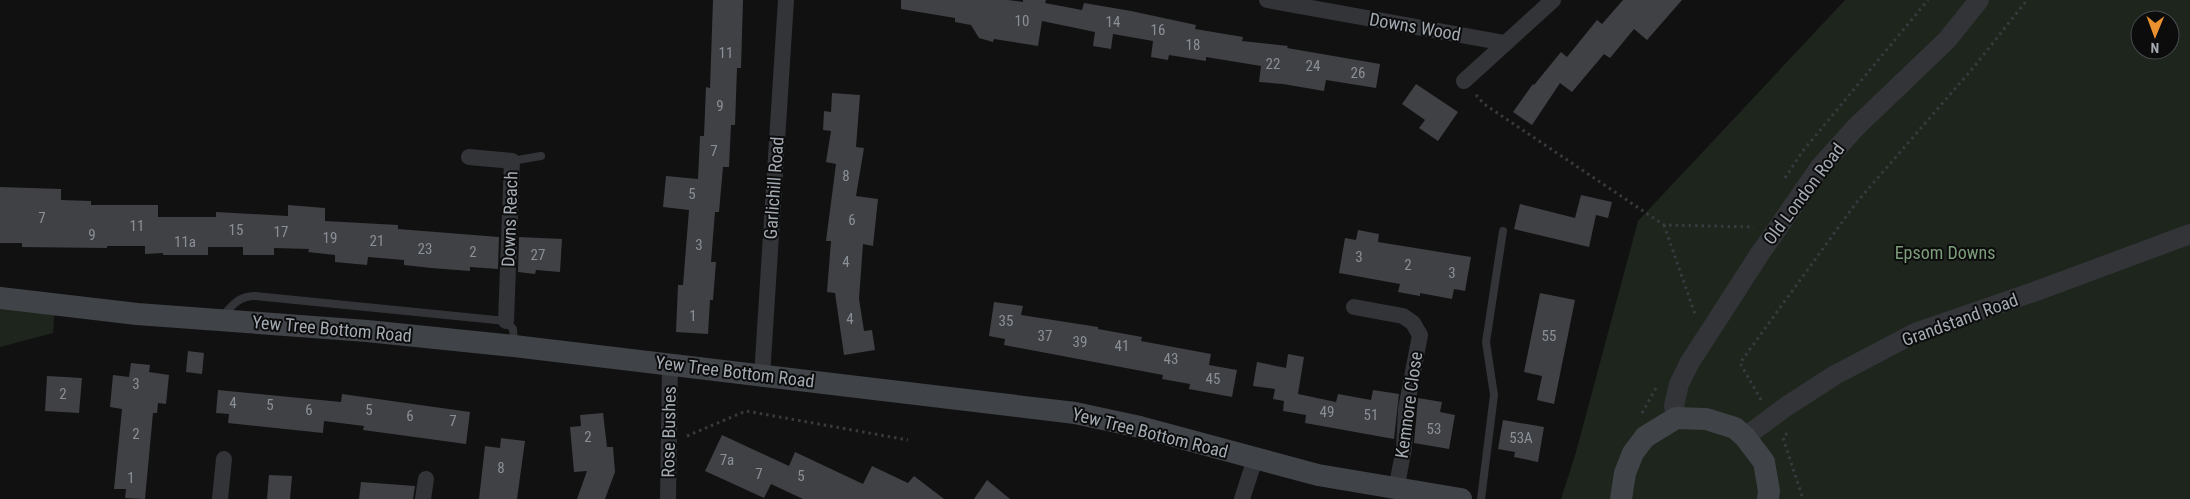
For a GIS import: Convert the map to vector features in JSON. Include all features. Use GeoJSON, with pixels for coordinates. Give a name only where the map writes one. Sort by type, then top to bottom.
{"type":"FeatureCollection","features":[{"type":"Feature","properties":{"kind":"main road","name":"Yew Tree Bottom Road"},"geometry":{"type":"LineString","coordinates":[[0,298],[219,320],[367,331],[514,346],[1075,413],[1140,427],[1318,476],[1461,499]]}},
{"type":"Feature","properties":{"kind":"main road"},"geometry":{"type":"LineString","coordinates":[[1618,499],[1633,453],[1645,437],[1676,418],[1706,419],[1735,428],[1745,437],[1764,462],[1770,496]]}},
{"type":"Feature","properties":{"kind":"street","name":"Garlichill Road"},"geometry":{"type":"LineString","coordinates":[[762,376],[786,0]]}},
{"type":"Feature","properties":{"kind":"street","name":"Downs Wood"},"geometry":{"type":"LineString","coordinates":[[1267,0],[1505,43]]}},
{"type":"Feature","properties":{"kind":"street"},"geometry":{"type":"LineString","coordinates":[[1464,81],[1553,0]]}},
{"type":"Feature","properties":{"kind":"street","name":"Old London Road"},"geometry":{"type":"LineString","coordinates":[[1676,418],[1674,406],[1679,384],[1690,362],[1759,254],[1820,168],[1856,127],[1948,40],[1979,0]]}},
{"type":"Feature","properties":{"kind":"street","name":"Downs Reach"},"geometry":{"type":"LineString","coordinates":[[469,157],[512,161],[506,321]]}},
{"type":"Feature","properties":{"kind":"street","name":"Grandstand Road"},"geometry":{"type":"LineString","coordinates":[[1745,437],[1771,417],[1835,375],[1915,333],[2040,290],[2190,234]]}},
{"type":"Feature","properties":{"kind":"street","name":"Kemnore Close"},"geometry":{"type":"LineString","coordinates":[[1354,307],[1403,316],[1413,323],[1420,335],[1406,409],[1404,448],[1396,490]]}},
{"type":"Feature","properties":{"kind":"street","name":"Rose Bushes"},"geometry":{"type":"LineString","coordinates":[[668,499],[670,364]]}},
{"type":"Feature","properties":{"kind":"street"},"geometry":{"type":"LineString","coordinates":[[220,499],[224,459]]}},
{"type":"Feature","properties":{"kind":"street"},"geometry":{"type":"LineString","coordinates":[[1242,499],[1255,459]]}},
{"type":"Feature","properties":{"kind":"street"},"geometry":{"type":"LineString","coordinates":[[423,499],[426,479]]}},
{"type":"Feature","properties":{"kind":"lane"},"geometry":{"type":"LineString","coordinates":[[512,161],[541,156]]}},
{"type":"Feature","properties":{"kind":"lane"},"geometry":{"type":"LineString","coordinates":[[1482,499],[1494,395],[1486,342],[1503,231]]}},
{"type":"Feature","properties":{"kind":"lane"},"geometry":{"type":"LineString","coordinates":[[219,320],[233,304],[245,296],[250,296],[506,321],[513,329],[514,346]]}},
{"type":"Feature","properties":{"kind":"path"},"geometry":{"type":"LineString","coordinates":[[1803,499],[1782,438],[1740,363],[1856,203],[1973,68],[2027,0]]}},
{"type":"Feature","properties":{"kind":"path"},"geometry":{"type":"LineString","coordinates":[[1464,81],[1484,104],[1664,225],[1755,227]]}},
{"type":"Feature","properties":{"kind":"path"},"geometry":{"type":"LineString","coordinates":[[1664,225],[1697,321]]}},
{"type":"Feature","properties":{"kind":"path"},"geometry":{"type":"LineString","coordinates":[[668,443],[746,411],[908,440]]}},
{"type":"Feature","properties":{"kind":"path"},"geometry":{"type":"LineString","coordinates":[[1782,438],[1789,431]]}},
{"type":"Feature","properties":{"kind":"green space","name":"Epsom Downs"},"geometry":{"type":"Polygon","coordinates":[[[1845,0],[2190,0],[2190,499],[1561,499],[1576,452],[1638,221],[1845,0]]]}},
{"type":"Feature","properties":{"kind":"green space"},"geometry":{"type":"Polygon","coordinates":[[[0,298],[55,304],[53,333],[0,347],[0,298]]]}},
{"type":"Feature","properties":{"kind":"building"},"geometry":{"type":"Polygon","coordinates":[[[713,0],[743,0],[741,68],[737,68],[735,125],[731,125],[729,167],[723,167],[719,212],[715,212],[711,262],[716,262],[713,300],[710,300],[708,334],[676,332],[678,285],[683,285],[689,210],[663,207],[666,176],[698,179],[700,136],[704,136],[706,87],[710,88],[713,0]]]}},
{"type":"Feature","properties":{"kind":"building"},"geometry":{"type":"Polygon","coordinates":[[[901,0],[1008,0],[1023,2],[1023,0],[1046,0],[1045,3],[1082,10],[1084,3],[1196,25],[1195,29],[1243,37],[1242,41],[1288,46],[1287,48],[1380,64],[1376,88],[1326,80],[1324,91],[1259,82],[1261,66],[1206,57],[1206,61],[1169,55],[1168,60],[1151,57],[1153,41],[1113,34],[1111,49],[1093,46],[1095,32],[1042,21],[1038,46],[994,39],[993,42],[979,38],[971,25],[955,22],[955,18],[901,9],[901,0]]]}},
{"type":"Feature","properties":{"kind":"building"},"geometry":{"type":"Polygon","coordinates":[[[1623,0],[1682,0],[1647,40],[1634,29],[1610,58],[1604,54],[1572,92],[1560,83],[1532,125],[1513,112],[1533,84],[1561,52],[1567,57],[1597,20],[1602,24],[1623,0]]]}},
{"type":"Feature","properties":{"kind":"building"},"geometry":{"type":"Polygon","coordinates":[[[1416,84],[1458,112],[1438,141],[1419,128],[1425,120],[1402,104],[1416,84]]]}},
{"type":"Feature","properties":{"kind":"building"},"geometry":{"type":"Polygon","coordinates":[[[832,93],[860,95],[856,147],[864,148],[856,196],[878,199],[873,246],[863,244],[859,299],[864,331],[872,330],[875,350],[844,355],[835,293],[827,292],[831,241],[826,241],[836,164],[826,162],[831,131],[823,130],[824,111],[831,112],[832,93]]]}},
{"type":"Feature","properties":{"kind":"building"},"geometry":{"type":"Polygon","coordinates":[[[0,187],[61,189],[61,200],[91,201],[91,205],[158,205],[158,217],[216,217],[216,212],[288,216],[288,205],[325,208],[325,221],[398,225],[398,229],[499,237],[498,269],[470,267],[470,271],[431,268],[404,265],[404,260],[368,257],[367,265],[335,262],[335,255],[308,252],[309,249],[274,248],[274,255],[243,255],[243,247],[208,247],[208,255],[163,255],[163,253],[145,254],[145,246],[107,246],[107,248],[22,247],[22,243],[0,243],[0,187]]]}},
{"type":"Feature","properties":{"kind":"building"},"geometry":{"type":"Polygon","coordinates":[[[1581,195],[1612,202],[1608,218],[1596,215],[1589,247],[1514,229],[1520,204],[1575,218],[1581,195]]]}},
{"type":"Feature","properties":{"kind":"building"},"geometry":{"type":"Polygon","coordinates":[[[1358,230],[1379,234],[1378,242],[1471,257],[1465,291],[1454,289],[1452,299],[1420,293],[1420,296],[1398,292],[1400,284],[1339,273],[1345,238],[1356,240],[1358,230]]]}},
{"type":"Feature","properties":{"kind":"building"},"geometry":{"type":"Polygon","coordinates":[[[519,237],[562,239],[560,272],[536,270],[535,274],[518,272],[519,237]]]}},
{"type":"Feature","properties":{"kind":"building"},"geometry":{"type":"Polygon","coordinates":[[[1540,293],[1575,300],[1554,404],[1537,400],[1542,376],[1524,372],[1540,293]]]}},
{"type":"Feature","properties":{"kind":"building"},"geometry":{"type":"Polygon","coordinates":[[[994,302],[1023,306],[1021,315],[1098,327],[1098,329],[1142,337],[1141,341],[1211,354],[1209,365],[1237,370],[1232,397],[1189,389],[1190,384],[1162,379],[1163,375],[1004,345],[1005,339],[989,336],[994,302]]]}},
{"type":"Feature","properties":{"kind":"building"},"geometry":{"type":"Polygon","coordinates":[[[188,351],[204,353],[202,374],[186,372],[188,351]]]}},
{"type":"Feature","properties":{"kind":"building"},"geometry":{"type":"Polygon","coordinates":[[[1288,354],[1304,357],[1298,394],[1336,402],[1338,394],[1371,400],[1373,390],[1399,394],[1394,439],[1305,423],[1306,415],[1283,411],[1284,401],[1273,399],[1275,389],[1253,386],[1257,362],[1286,368],[1288,354]]]}},
{"type":"Feature","properties":{"kind":"building"},"geometry":{"type":"Polygon","coordinates":[[[131,363],[150,365],[149,372],[169,375],[166,404],[158,403],[157,413],[153,413],[145,499],[125,498],[126,489],[114,489],[122,409],[110,407],[113,375],[129,377],[131,363]]]}},
{"type":"Feature","properties":{"kind":"building"},"geometry":{"type":"Polygon","coordinates":[[[47,376],[82,378],[79,413],[45,411],[47,376]]]}},
{"type":"Feature","properties":{"kind":"building"},"geometry":{"type":"Polygon","coordinates":[[[218,390],[341,402],[342,394],[470,412],[466,444],[363,430],[364,426],[324,421],[323,433],[228,423],[229,414],[216,413],[218,390]]]}},
{"type":"Feature","properties":{"kind":"building"},"geometry":{"type":"Polygon","coordinates":[[[1418,398],[1442,402],[1440,412],[1455,415],[1449,449],[1414,443],[1418,398]]]}},
{"type":"Feature","properties":{"kind":"building"},"geometry":{"type":"Polygon","coordinates":[[[603,413],[607,447],[613,447],[615,472],[605,499],[577,499],[587,471],[574,472],[570,427],[581,426],[580,415],[603,413]]]}},
{"type":"Feature","properties":{"kind":"building"},"geometry":{"type":"Polygon","coordinates":[[[1503,420],[1544,427],[1538,462],[1514,457],[1515,452],[1498,449],[1503,420]]]}},
{"type":"Feature","properties":{"kind":"building"},"geometry":{"type":"Polygon","coordinates":[[[722,435],[789,466],[795,452],[863,484],[872,466],[908,483],[914,476],[944,499],[803,499],[771,484],[764,498],[705,471],[722,435]]]}},
{"type":"Feature","properties":{"kind":"building"},"geometry":{"type":"Polygon","coordinates":[[[501,438],[525,441],[517,499],[479,499],[485,446],[500,448],[501,438]]]}},
{"type":"Feature","properties":{"kind":"building"},"geometry":{"type":"Polygon","coordinates":[[[269,475],[292,476],[290,499],[267,499],[269,475]]]}},
{"type":"Feature","properties":{"kind":"building"},"geometry":{"type":"Polygon","coordinates":[[[987,480],[1010,499],[974,499],[987,480]]]}},
{"type":"Feature","properties":{"kind":"building"},"geometry":{"type":"Polygon","coordinates":[[[361,482],[415,486],[413,499],[359,499],[361,482]]]}}]}
